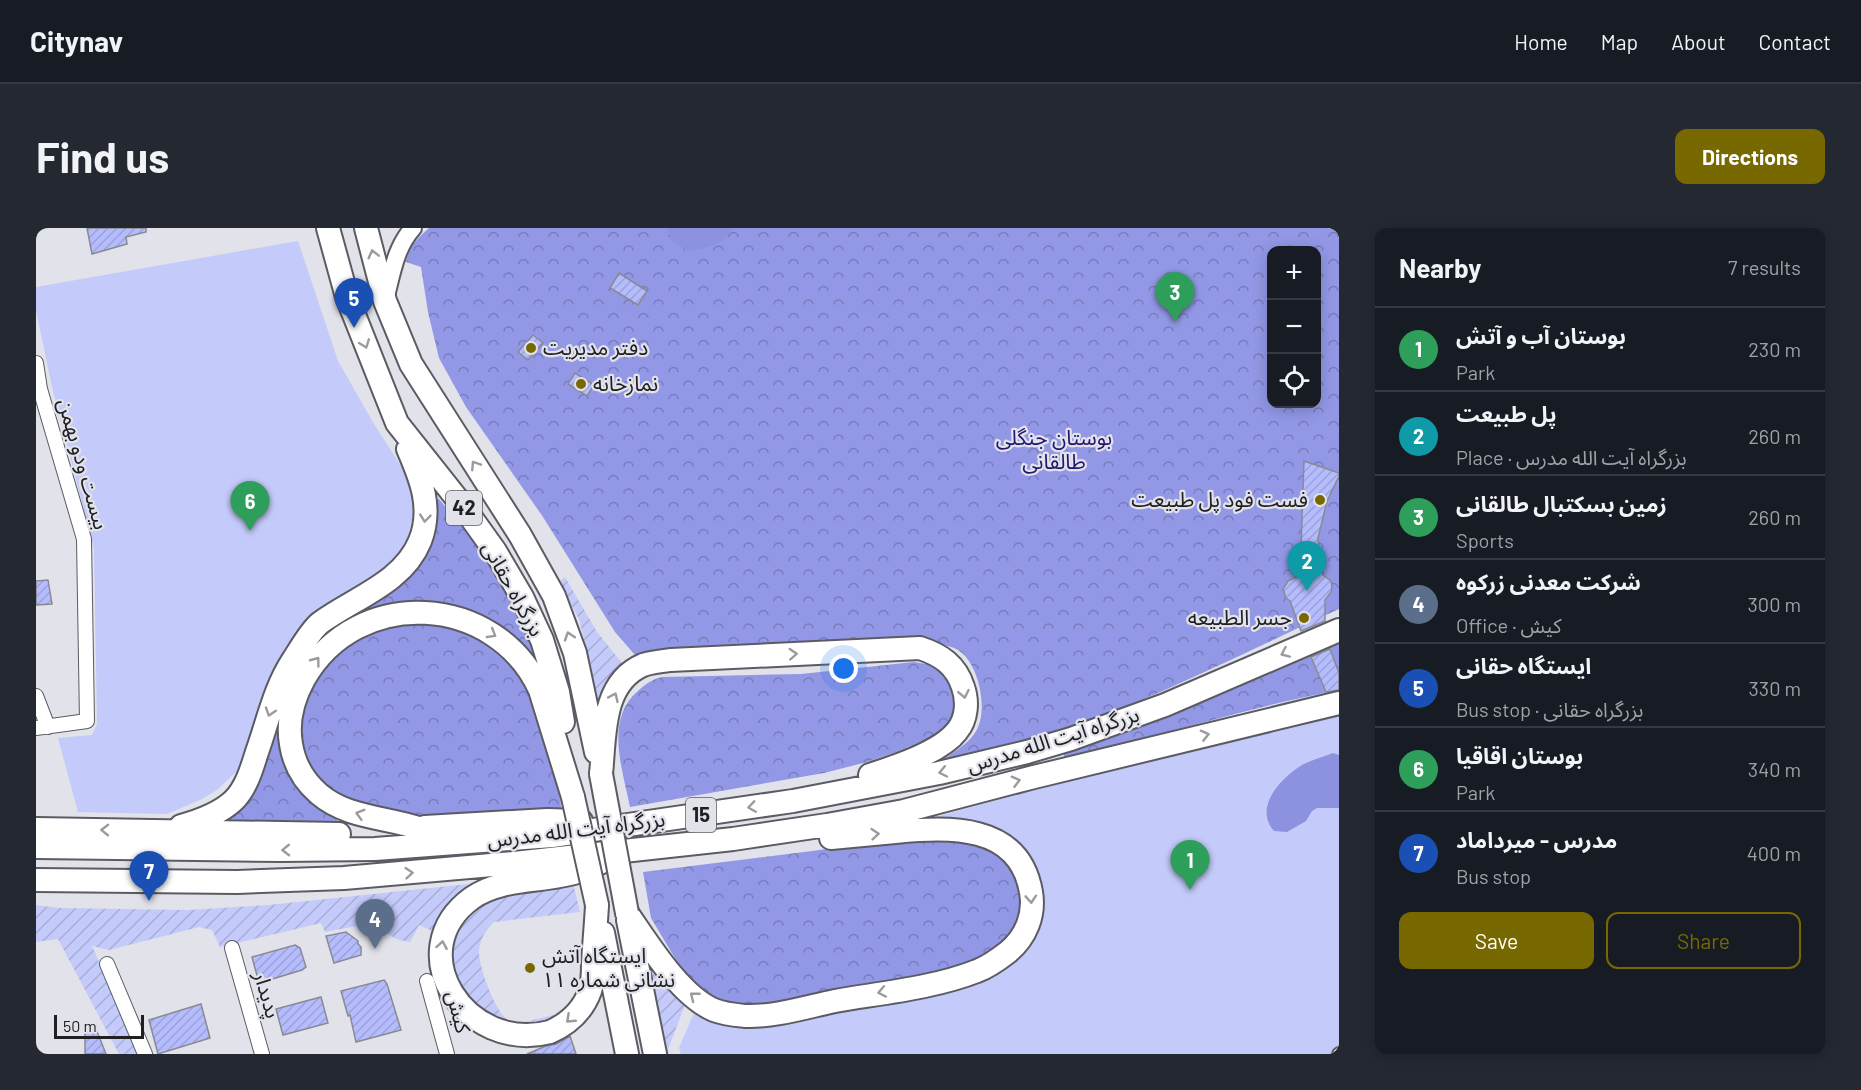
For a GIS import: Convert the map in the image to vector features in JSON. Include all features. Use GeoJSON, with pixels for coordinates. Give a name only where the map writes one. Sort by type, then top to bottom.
{"type":"FeatureCollection","features":[{"type":"Feature","properties":{"kind":"highway","name":"بزرگراه حقانی"},"geometry":{"type":"LineString","coordinates":[[328,228],[347,297],[397,423],[495,551],[522,597],[542,640],[558,692],[573,797],[627,1054]]}},
{"type":"Feature","properties":{"kind":"highway","name":"بزرگراه حقانی"},"geometry":{"type":"LineString","coordinates":[[366,228],[385,301],[411,364],[520,535],[554,596],[575,653],[601,774],[655,1054]]}},
{"type":"Feature","properties":{"kind":"highway"},"geometry":{"type":"LineString","coordinates":[[136,831],[189,824],[213,815],[232,802],[252,768],[283,678],[318,625],[382,584],[413,554],[425,525],[426,495],[397,423]]}},
{"type":"Feature","properties":{"kind":"highway"},"geometry":{"type":"LineString","coordinates":[[457,843],[417,827],[357,814],[321,796],[298,768],[289,734],[296,695],[310,668],[323,652],[360,625],[396,615],[433,613],[463,620],[489,632],[512,649],[533,675],[540,690],[573,797]]}},
{"type":"Feature","properties":{"kind":"highway","name":"بزرگراه آیت الله مدرس"},"geometry":{"type":"LineString","coordinates":[[36,847],[375,849],[552,836],[794,801],[939,773],[1071,739],[1164,705],[1339,630]]}},
{"type":"Feature","properties":{"kind":"highway"},"geometry":{"type":"LineString","coordinates":[[601,774],[606,721],[613,693],[630,673],[642,666],[671,660],[920,648],[944,658],[954,669],[965,694],[966,708],[958,731],[929,751],[892,768],[794,801]]}},
{"type":"Feature","properties":{"kind":"highway","name":"بزرگراه آیت الله مدرس"},"geometry":{"type":"LineString","coordinates":[[36,880],[237,882],[344,878],[503,864],[733,839],[904,811],[1339,703]]}},
{"type":"Feature","properties":{"kind":"highway"},"geometry":{"type":"LineString","coordinates":[[36,829],[348,834],[417,827],[547,820],[645,823]]}},
{"type":"Feature","properties":{"kind":"highway"},"geometry":{"type":"LineString","coordinates":[[627,913],[658,957],[688,992],[714,1010],[747,1016],[919,986],[979,971],[1008,952],[1018,942],[1026,931],[1032,916],[1029,883],[1020,859],[999,843],[973,832],[933,828],[793,841],[733,839]]}},
{"type":"Feature","properties":{"kind":"highway"},"geometry":{"type":"LineString","coordinates":[[597,905],[590,991],[568,1022],[544,1035],[530,1039],[517,1039],[485,1033],[455,1007],[442,972],[442,943],[453,918],[465,904],[490,889],[577,872],[630,850]]}},
{"type":"Feature","properties":{"kind":"highway"},"geometry":{"type":"LineString","coordinates":[[36,893],[281,894],[344,878]]}},
{"type":"Feature","properties":{"kind":"street"},"geometry":{"type":"LineString","coordinates":[[385,301],[396,257],[406,237],[414,228]]}},
{"type":"Feature","properties":{"kind":"street","name":"بیست ودو بهمن"},"geometry":{"type":"LineString","coordinates":[[36,363],[40,389],[84,539],[87,721],[42,728]]}},
{"type":"Feature","properties":{"kind":"street"},"geometry":{"type":"LineString","coordinates":[[36,696],[42,728]]}},
{"type":"Feature","properties":{"kind":"street","name":"پدیدار"},"geometry":{"type":"LineString","coordinates":[[232,948],[262,1054]]}},
{"type":"Feature","properties":{"kind":"street"},"geometry":{"type":"LineString","coordinates":[[107,964],[145,1054]]}},
{"type":"Feature","properties":{"kind":"street","name":"کیش"},"geometry":{"type":"LineString","coordinates":[[428,981],[447,1054]]}},
{"type":"Feature","properties":{"kind":"shaded area"},"geometry":{"type":"Polygon","coordinates":[[[667,228],[733,228],[725,239],[707,247],[688,251],[671,240],[667,228]]]}},
{"type":"Feature","properties":{"kind":"shaded area"},"geometry":{"type":"Polygon","coordinates":[[[298,241],[338,361],[408,477],[413,496],[413,516],[408,536],[399,553],[386,568],[335,607],[238,770],[217,790],[167,814],[78,812],[58,738],[92,735],[97,724],[94,549],[52,387],[36,310],[36,287],[298,241]]]}},
{"type":"Feature","properties":{"kind":"shaded area"},"geometry":{"type":"Polygon","coordinates":[[[565,577],[597,632],[626,668],[598,709],[591,666],[579,619],[559,582],[565,577]]]}},
{"type":"Feature","properties":{"kind":"shaded area"},"geometry":{"type":"Polygon","coordinates":[[[1339,714],[1339,1054],[681,1054],[679,1048],[697,1006],[715,1016],[1042,899],[1037,875],[1029,857],[1018,843],[1005,833],[989,826],[970,822],[928,819],[1153,758],[1339,714]]]}},
{"type":"Feature","properties":{"kind":"shaded area"},"geometry":{"type":"Polygon","coordinates":[[[1333,753],[1339,755],[1339,808],[1317,808],[1312,811],[1306,821],[1287,832],[1274,831],[1268,822],[1267,812],[1268,803],[1278,785],[1302,765],[1333,753]]]}},
{"type":"Feature","properties":{"kind":"shaded area"},"geometry":{"type":"Polygon","coordinates":[[[572,879],[580,912],[494,922],[484,934],[479,949],[481,966],[489,990],[507,1020],[517,1023],[554,1015],[555,1020],[536,1026],[481,1024],[448,968],[450,938],[483,898],[572,879]]]}},
{"type":"Feature","properties":{"kind":"shaded area"},"geometry":{"type":"Polygon","coordinates":[[[478,883],[443,921],[430,953],[432,931],[419,925],[410,942],[399,940],[367,924],[325,932],[321,923],[220,947],[212,930],[199,927],[109,950],[92,946],[139,1054],[119,1054],[58,939],[36,942],[36,905],[59,908],[188,910],[269,905],[478,883]]]}},
{"type":"Feature","properties":{"kind":"shaded area"},"geometry":{"type":"Polygon","coordinates":[[[643,946],[687,1000],[668,1049],[669,1054],[664,1054],[643,946]]]}},
{"type":"Feature","properties":{"kind":"green space","name":"بوستان جنگلی طالقانی"},"geometry":{"type":"Polygon","coordinates":[[[429,228],[1339,228],[1339,609],[1188,679],[1076,727],[1036,740],[933,766],[970,739],[981,719],[980,688],[977,678],[968,660],[954,648],[922,643],[640,658],[615,632],[543,517],[466,407],[439,358],[428,312],[421,267],[406,262],[407,256],[418,239],[429,228]]]}},
{"type":"Feature","properties":{"kind":"green space"},"geometry":{"type":"Polygon","coordinates":[[[438,498],[481,549],[512,598],[546,676],[486,624],[361,620],[284,722],[327,812],[342,824],[214,822],[278,705],[312,649],[331,630],[392,589],[435,525],[438,498]]]}},
{"type":"Feature","properties":{"kind":"green space"},"geometry":{"type":"Polygon","coordinates":[[[397,619],[464,625],[528,677],[553,753],[562,812],[392,816],[328,793],[309,768],[302,749],[298,706],[337,650],[397,619]]]}},
{"type":"Feature","properties":{"kind":"green space"},"geometry":{"type":"Polygon","coordinates":[[[1339,643],[1339,690],[1235,714],[1064,762],[1064,753],[1161,719],[1339,643]]]}},
{"type":"Feature","properties":{"kind":"green space"},"geometry":{"type":"Polygon","coordinates":[[[914,662],[938,666],[956,685],[958,711],[949,727],[936,735],[867,762],[824,773],[630,807],[620,762],[621,716],[628,703],[641,688],[652,680],[662,677],[801,674],[914,662]]]}},
{"type":"Feature","properties":{"kind":"green space"},"geometry":{"type":"Polygon","coordinates":[[[939,835],[994,844],[1019,870],[1023,915],[1004,945],[969,967],[778,1004],[747,1007],[722,1000],[703,990],[682,970],[651,918],[643,872],[939,835]]]}},
{"type":"Feature","properties":{"kind":"building"},"geometry":{"type":"Polygon","coordinates":[[[87,228],[146,228],[146,232],[126,237],[127,244],[92,254],[87,228]]]}},
{"type":"Feature","properties":{"kind":"building"},"geometry":{"type":"Polygon","coordinates":[[[619,273],[647,291],[638,305],[610,288],[619,273]]]}},
{"type":"Feature","properties":{"kind":"building","name":"دفتر مدیریت"},"geometry":{"type":"Polygon","coordinates":[[[533,335],[543,343],[528,360],[518,352],[533,335]]]}},
{"type":"Feature","properties":{"kind":"building","name":"نمازخانه"},"geometry":{"type":"Polygon","coordinates":[[[575,373],[594,385],[587,396],[568,384],[575,373]]]}},
{"type":"Feature","properties":{"kind":"building"},"geometry":{"type":"Polygon","coordinates":[[[1304,461],[1339,473],[1339,476],[1327,501],[1318,538],[1323,575],[1331,581],[1332,586],[1325,600],[1325,621],[1301,631],[1283,589],[1288,581],[1300,575],[1304,461]]]}},
{"type":"Feature","properties":{"kind":"building"},"geometry":{"type":"Polygon","coordinates":[[[48,580],[52,604],[36,605],[36,581],[48,580]]]}},
{"type":"Feature","properties":{"kind":"building"},"geometry":{"type":"Polygon","coordinates":[[[1330,649],[1339,673],[1339,690],[1326,692],[1311,657],[1330,649]]]}},
{"type":"Feature","properties":{"kind":"building"},"geometry":{"type":"Polygon","coordinates":[[[346,932],[358,941],[361,955],[334,963],[326,936],[346,932]]]}},
{"type":"Feature","properties":{"kind":"building"},"geometry":{"type":"Polygon","coordinates":[[[295,945],[300,948],[306,967],[259,983],[252,957],[295,945]]]}},
{"type":"Feature","properties":{"kind":"building"},"geometry":{"type":"Polygon","coordinates":[[[384,980],[401,1030],[356,1042],[350,1015],[348,1016],[341,991],[384,980]]]}},
{"type":"Feature","properties":{"kind":"building"},"geometry":{"type":"Polygon","coordinates":[[[321,997],[328,1023],[283,1035],[276,1009],[321,997]]]}},
{"type":"Feature","properties":{"kind":"building"},"geometry":{"type":"Polygon","coordinates":[[[201,1004],[210,1038],[158,1054],[149,1020],[201,1004]]]}},
{"type":"Feature","properties":{"kind":"building"},"geometry":{"type":"Polygon","coordinates":[[[94,1024],[106,1054],[85,1054],[85,1025],[94,1024]]]}},
{"type":"Feature","properties":{"kind":"building"},"geometry":{"type":"Polygon","coordinates":[[[570,1036],[576,1054],[527,1054],[556,1044],[570,1036]]]}},
{"type":"Feature","properties":{"kind":"place","name":"زمین بسکتبال طالقانی"},"geometry":{"type":"Point","coordinates":[1175,322]}},
{"type":"Feature","properties":{"kind":"place","name":"ایستگاه حقانی"},"geometry":{"type":"Point","coordinates":[354,328]}},
{"type":"Feature","properties":{"kind":"place","name":"دفتر مدیریت"},"geometry":{"type":"Point","coordinates":[531,348]}},
{"type":"Feature","properties":{"kind":"place","name":"نمازخانه"},"geometry":{"type":"Point","coordinates":[581,384]}},
{"type":"Feature","properties":{"kind":"place","name":"فست فود پل طبیعت"},"geometry":{"type":"Point","coordinates":[1320,500]}},
{"type":"Feature","properties":{"kind":"place","name":"بوستان اقاقیا"},"geometry":{"type":"Point","coordinates":[250,531]}},
{"type":"Feature","properties":{"kind":"place","name":"پل طبیعت"},"geometry":{"type":"Point","coordinates":[1307,591]}},
{"type":"Feature","properties":{"kind":"place","name":"جسر الطبيعه"},"geometry":{"type":"Point","coordinates":[1304,618]}},
{"type":"Feature","properties":{"kind":"place","name":"بوستان آب و آتش"},"geometry":{"type":"Point","coordinates":[1190,890]}},
{"type":"Feature","properties":{"kind":"place","name":"مدرس - میرداماد"},"geometry":{"type":"Point","coordinates":[149,901]}},
{"type":"Feature","properties":{"kind":"place","name":"شرکت معدنی زرکوه"},"geometry":{"type":"Point","coordinates":[375,949]}},
{"type":"Feature","properties":{"kind":"place","name":"ایستگاه آتش نشانی شماره ۱۱"},"geometry":{"type":"Point","coordinates":[530,968]}}]}
